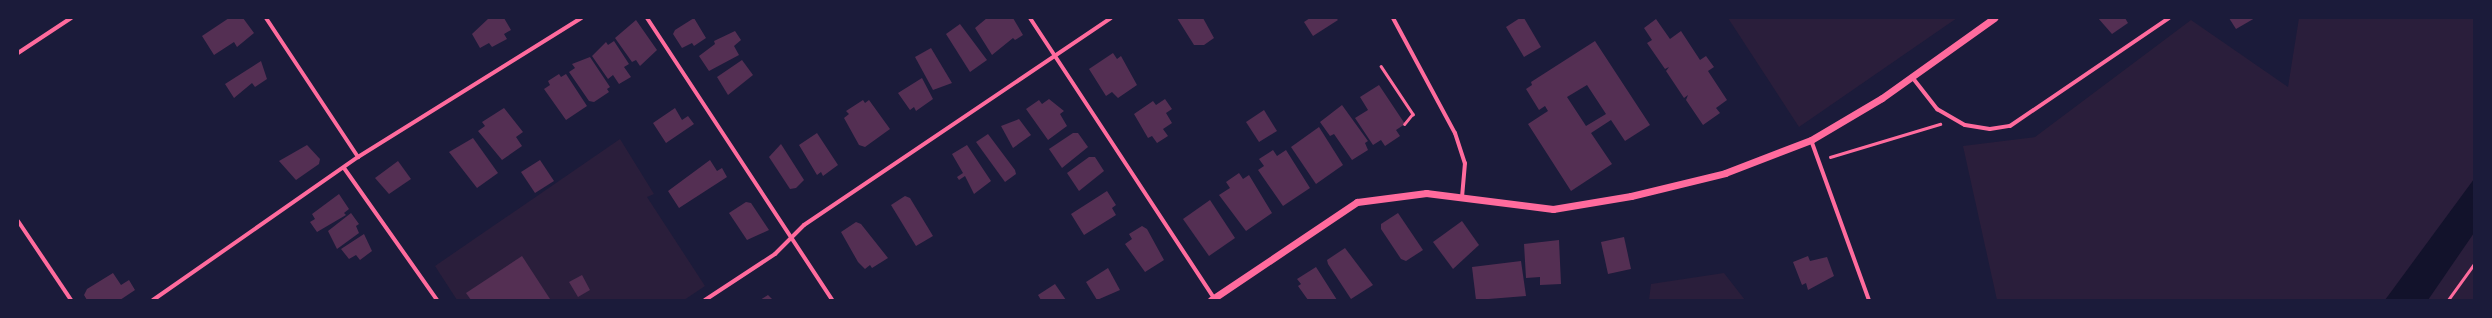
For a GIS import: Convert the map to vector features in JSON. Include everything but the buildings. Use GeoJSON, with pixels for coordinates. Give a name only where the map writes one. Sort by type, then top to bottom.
{"type":"FeatureCollection","features":[{"type":"Feature","properties":{"kind":"street"},"geometry":{"type":"LineString","coordinates":[[18,53],[71,18]]}},
{"type":"Feature","properties":{"kind":"street"},"geometry":{"type":"LineString","coordinates":[[266,18],[358,157]]}},
{"type":"Feature","properties":{"kind":"street"},"geometry":{"type":"LineString","coordinates":[[153,300],[358,157],[581,18]]}},
{"type":"Feature","properties":{"kind":"street"},"geometry":{"type":"LineString","coordinates":[[647,18],[832,300]]}},
{"type":"Feature","properties":{"kind":"street"},"geometry":{"type":"LineString","coordinates":[[1030,18],[1213,299],[1357,202],[1426,193],[1561,208],[1631,196],[1725,173],[1811,140],[1912,77],[1994,18]]}},
{"type":"Feature","properties":{"kind":"street"},"geometry":{"type":"LineString","coordinates":[[705,300],[775,254],[804,225],[1111,18]]}},
{"type":"Feature","properties":{"kind":"street"},"geometry":{"type":"LineString","coordinates":[[1393,18],[1455,134],[1465,163],[1462,197]]}},
{"type":"Feature","properties":{"kind":"street"},"geometry":{"type":"LineString","coordinates":[[1912,77],[1937,109],[1965,125],[1990,129],[2010,126],[2169,18]]}},
{"type":"Feature","properties":{"kind":"street"},"geometry":{"type":"LineString","coordinates":[[1811,140],[1869,300]]}},
{"type":"Feature","properties":{"kind":"street"},"geometry":{"type":"LineString","coordinates":[[344,168],[437,300]]}},
{"type":"Feature","properties":{"kind":"street"},"geometry":{"type":"LineString","coordinates":[[18,221],[71,300]]}},
{"type":"Feature","properties":{"kind":"path"},"geometry":{"type":"LineString","coordinates":[[1381,66],[1413,114],[1405,124]]}},
{"type":"Feature","properties":{"kind":"path"},"geometry":{"type":"LineString","coordinates":[[1830,157],[1936,126]]}},
{"type":"Feature","properties":{"kind":"path"},"geometry":{"type":"LineString","coordinates":[[2448,300],[2474,264]]}},
{"type":"Feature","properties":{"kind":"shaded area"},"geometry":{"type":"Polygon","coordinates":[[[1728,18],[1957,18],[1799,127],[1728,18]]]}},
{"type":"Feature","properties":{"kind":"shaded area"},"geometry":{"type":"Polygon","coordinates":[[[2299,18],[2474,18],[2474,300],[1997,300],[1963,146],[2035,137],[2191,20],[2288,87],[2299,18]]]}},
{"type":"Feature","properties":{"kind":"shaded area"},"geometry":{"type":"Polygon","coordinates":[[[620,139],[654,194],[647,197],[705,286],[684,300],[457,300],[435,266],[620,139]]]}},
{"type":"Feature","properties":{"kind":"shaded area"},"geometry":{"type":"Polygon","coordinates":[[[2474,179],[2474,233],[2428,300],[2385,300],[2474,179]]]}},
{"type":"Feature","properties":{"kind":"shaded area"},"geometry":{"type":"Polygon","coordinates":[[[1724,273],[1745,300],[1649,300],[1651,284],[1724,273]]]}}]}
